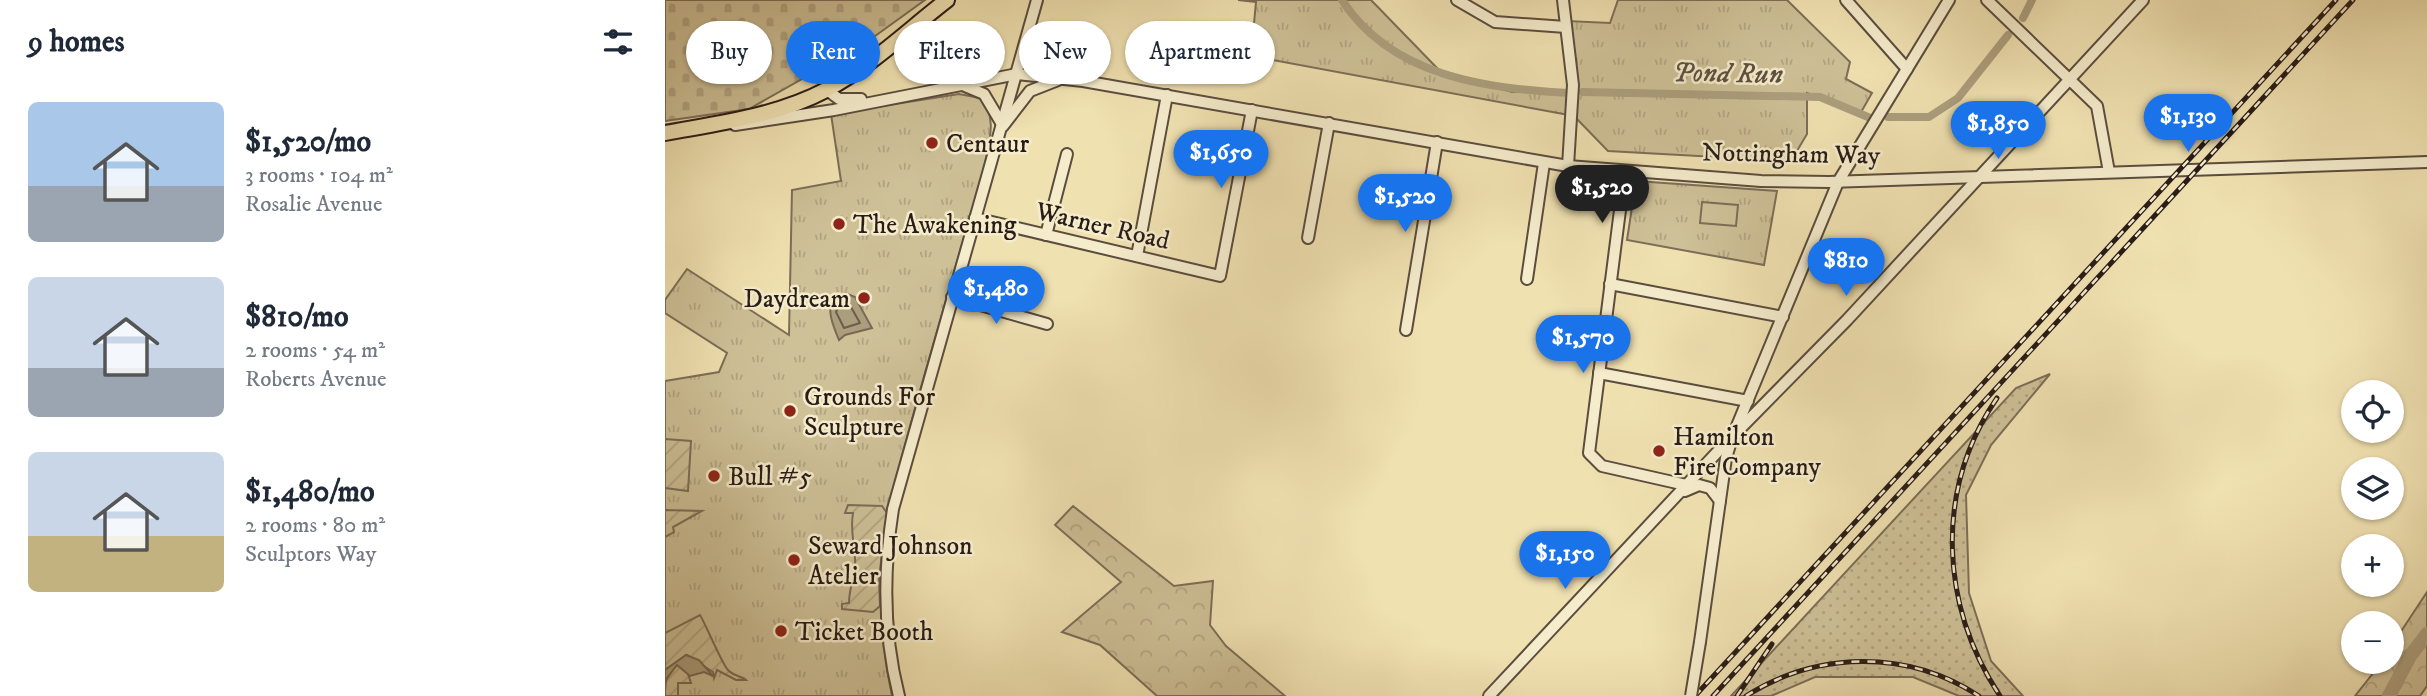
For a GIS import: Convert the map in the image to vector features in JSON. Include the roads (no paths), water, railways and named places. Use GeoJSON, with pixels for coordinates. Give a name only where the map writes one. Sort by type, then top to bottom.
{"type":"FeatureCollection","features":[{"type":"Feature","properties":{"kind":"main road"},"geometry":{"type":"LineString","coordinates":[[730,122],[827,90],[888,47],[947,0]]}},
{"type":"Feature","properties":{"kind":"main road","name":"Nottingham Way"},"geometry":{"type":"LineString","coordinates":[[665,133],[730,122]]}},
{"type":"Feature","properties":{"kind":"street"},"geometry":{"type":"LineString","coordinates":[[899,696],[886,617],[888,545],[898,489],[1037,0]]}},
{"type":"Feature","properties":{"kind":"street"},"geometry":{"type":"LineString","coordinates":[[1457,0],[1469,4],[1485,18],[1506,24],[1566,27]]}},
{"type":"Feature","properties":{"kind":"street"},"geometry":{"type":"LineString","coordinates":[[1563,0],[1573,85],[1568,166]]}},
{"type":"Feature","properties":{"kind":"street"},"geometry":{"type":"LineString","coordinates":[[1846,0],[1907,69]]}},
{"type":"Feature","properties":{"kind":"street"},"geometry":{"type":"LineString","coordinates":[[1691,696],[1732,438],[1838,182],[1949,0]]}},
{"type":"Feature","properties":{"kind":"street"},"geometry":{"type":"LineString","coordinates":[[1987,0],[2069,78],[2101,113],[2109,172]]}},
{"type":"Feature","properties":{"kind":"street"},"geometry":{"type":"LineString","coordinates":[[1489,696],[1683,489],[1820,349],[2143,0]]}},
{"type":"Feature","properties":{"kind":"street","name":"Nottingham Way"},"geometry":{"type":"LineString","coordinates":[[730,122],[750,124],[1017,74]]}},
{"type":"Feature","properties":{"kind":"street"},"geometry":{"type":"LineString","coordinates":[[1003,126],[1030,91],[1049,84]]}},
{"type":"Feature","properties":{"kind":"street","name":"Nottingham Way"},"geometry":{"type":"LineString","coordinates":[[1095,84],[1329,123],[1544,163],[1761,181],[1838,182],[2427,162]]}},
{"type":"Feature","properties":{"kind":"street"},"geometry":{"type":"LineString","coordinates":[[960,85],[984,94],[1003,126]]}},
{"type":"Feature","properties":{"kind":"street"},"geometry":{"type":"LineString","coordinates":[[827,90],[839,99],[892,97]]}},
{"type":"Feature","properties":{"kind":"street"},"geometry":{"type":"LineString","coordinates":[[1137,256],[1167,95]]}},
{"type":"Feature","properties":{"kind":"street","name":"Warner Road"},"geometry":{"type":"LineString","coordinates":[[975,218],[1220,276],[1252,110]]}},
{"type":"Feature","properties":{"kind":"street"},"geometry":{"type":"LineString","coordinates":[[1308,238],[1329,123]]}},
{"type":"Feature","properties":{"kind":"street"},"geometry":{"type":"LineString","coordinates":[[1406,330],[1437,142]]}},
{"type":"Feature","properties":{"kind":"street"},"geometry":{"type":"LineString","coordinates":[[1046,235],[1067,154]]}},
{"type":"Feature","properties":{"kind":"street"},"geometry":{"type":"LineString","coordinates":[[1527,279],[1544,163]]}},
{"type":"Feature","properties":{"kind":"street"},"geometry":{"type":"LineString","coordinates":[[1625,171],[1588,447],[1593,459],[1602,466],[1683,489],[1699,485],[1710,488],[1720,501]]}},
{"type":"Feature","properties":{"kind":"street"},"geometry":{"type":"LineString","coordinates":[[1610,284],[1783,317]]}},
{"type":"Feature","properties":{"kind":"street"},"geometry":{"type":"LineString","coordinates":[[952,297],[1048,324]]}},
{"type":"Feature","properties":{"kind":"street"},"geometry":{"type":"LineString","coordinates":[[1599,373],[1748,401]]}},
{"type":"Feature","properties":{"kind":"water"},"geometry":{"type":"Polygon","coordinates":[[[845,293],[855,297],[872,328],[845,335],[839,340],[830,313],[833,301],[845,293]]]}},
{"type":"Feature","properties":{"kind":"water"},"geometry":{"type":"Polygon","coordinates":[[[686,655],[699,660],[713,676],[704,672],[690,676],[677,665],[665,681],[665,670],[686,655]]]}},
{"type":"Feature","properties":{"kind":"waterway","name":"Pond Run"},"geometry":{"type":"LineString","coordinates":[[1342,0],[1362,26],[1386,46],[1413,62],[1474,82],[1569,93]]}},
{"type":"Feature","properties":{"kind":"waterway","name":"Pond Run"},"geometry":{"type":"LineString","coordinates":[[2023,18],[2032,0]]}},
{"type":"Feature","properties":{"kind":"waterway","name":"Pond Run"},"geometry":{"type":"LineString","coordinates":[[1888,117],[1929,117],[1958,98],[2008,35]]}},
{"type":"Feature","properties":{"kind":"waterway","name":"Pond Run"},"geometry":{"type":"LineString","coordinates":[[1583,92],[1820,97],[1868,117]]}},
{"type":"Feature","properties":{"kind":"waterway"},"geometry":{"type":"LineString","coordinates":[[2389,696],[2410,656],[2427,634]]}},
{"type":"Feature","properties":{"kind":"railway"},"geometry":{"type":"LineString","coordinates":[[1695,696],[2336,0]]}},
{"type":"Feature","properties":{"kind":"railway"},"geometry":{"type":"LineString","coordinates":[[1713,696],[2353,0]]}},
{"type":"Feature","properties":{"kind":"railway"},"geometry":{"type":"LineString","coordinates":[[1997,398],[1977,433],[1962,471],[1954,509],[1952,547],[1956,586],[1965,624],[1980,661],[2000,696]]}},
{"type":"Feature","properties":{"kind":"railway"},"geometry":{"type":"LineString","coordinates":[[1737,696],[1772,644]]}},
{"type":"Feature","properties":{"kind":"railway"},"geometry":{"type":"LineString","coordinates":[[1746,696],[1773,681],[1802,670],[1862,662],[1892,663],[1922,670],[1979,696]]}},
{"type":"Feature","properties":{"kind":"place","name":"Centaur"},"geometry":{"type":"Point","coordinates":[932,143]}},
{"type":"Feature","properties":{"kind":"place","name":"The Awakening"},"geometry":{"type":"Point","coordinates":[839,224]}},
{"type":"Feature","properties":{"kind":"place","name":"Daydream"},"geometry":{"type":"Point","coordinates":[864,298]}},
{"type":"Feature","properties":{"kind":"place","name":"Grounds For Sculpture"},"geometry":{"type":"Point","coordinates":[790,411]}},
{"type":"Feature","properties":{"kind":"place","name":"Hamilton Fire Company"},"geometry":{"type":"Point","coordinates":[1659,451]}},
{"type":"Feature","properties":{"kind":"place","name":"Bull #5"},"geometry":{"type":"Point","coordinates":[714,476]}},
{"type":"Feature","properties":{"kind":"place","name":"Seward Johnson Atelier"},"geometry":{"type":"Point","coordinates":[794,560]}},
{"type":"Feature","properties":{"kind":"place","name":"Ticket Booth"},"geometry":{"type":"Point","coordinates":[781,631]}}]}
